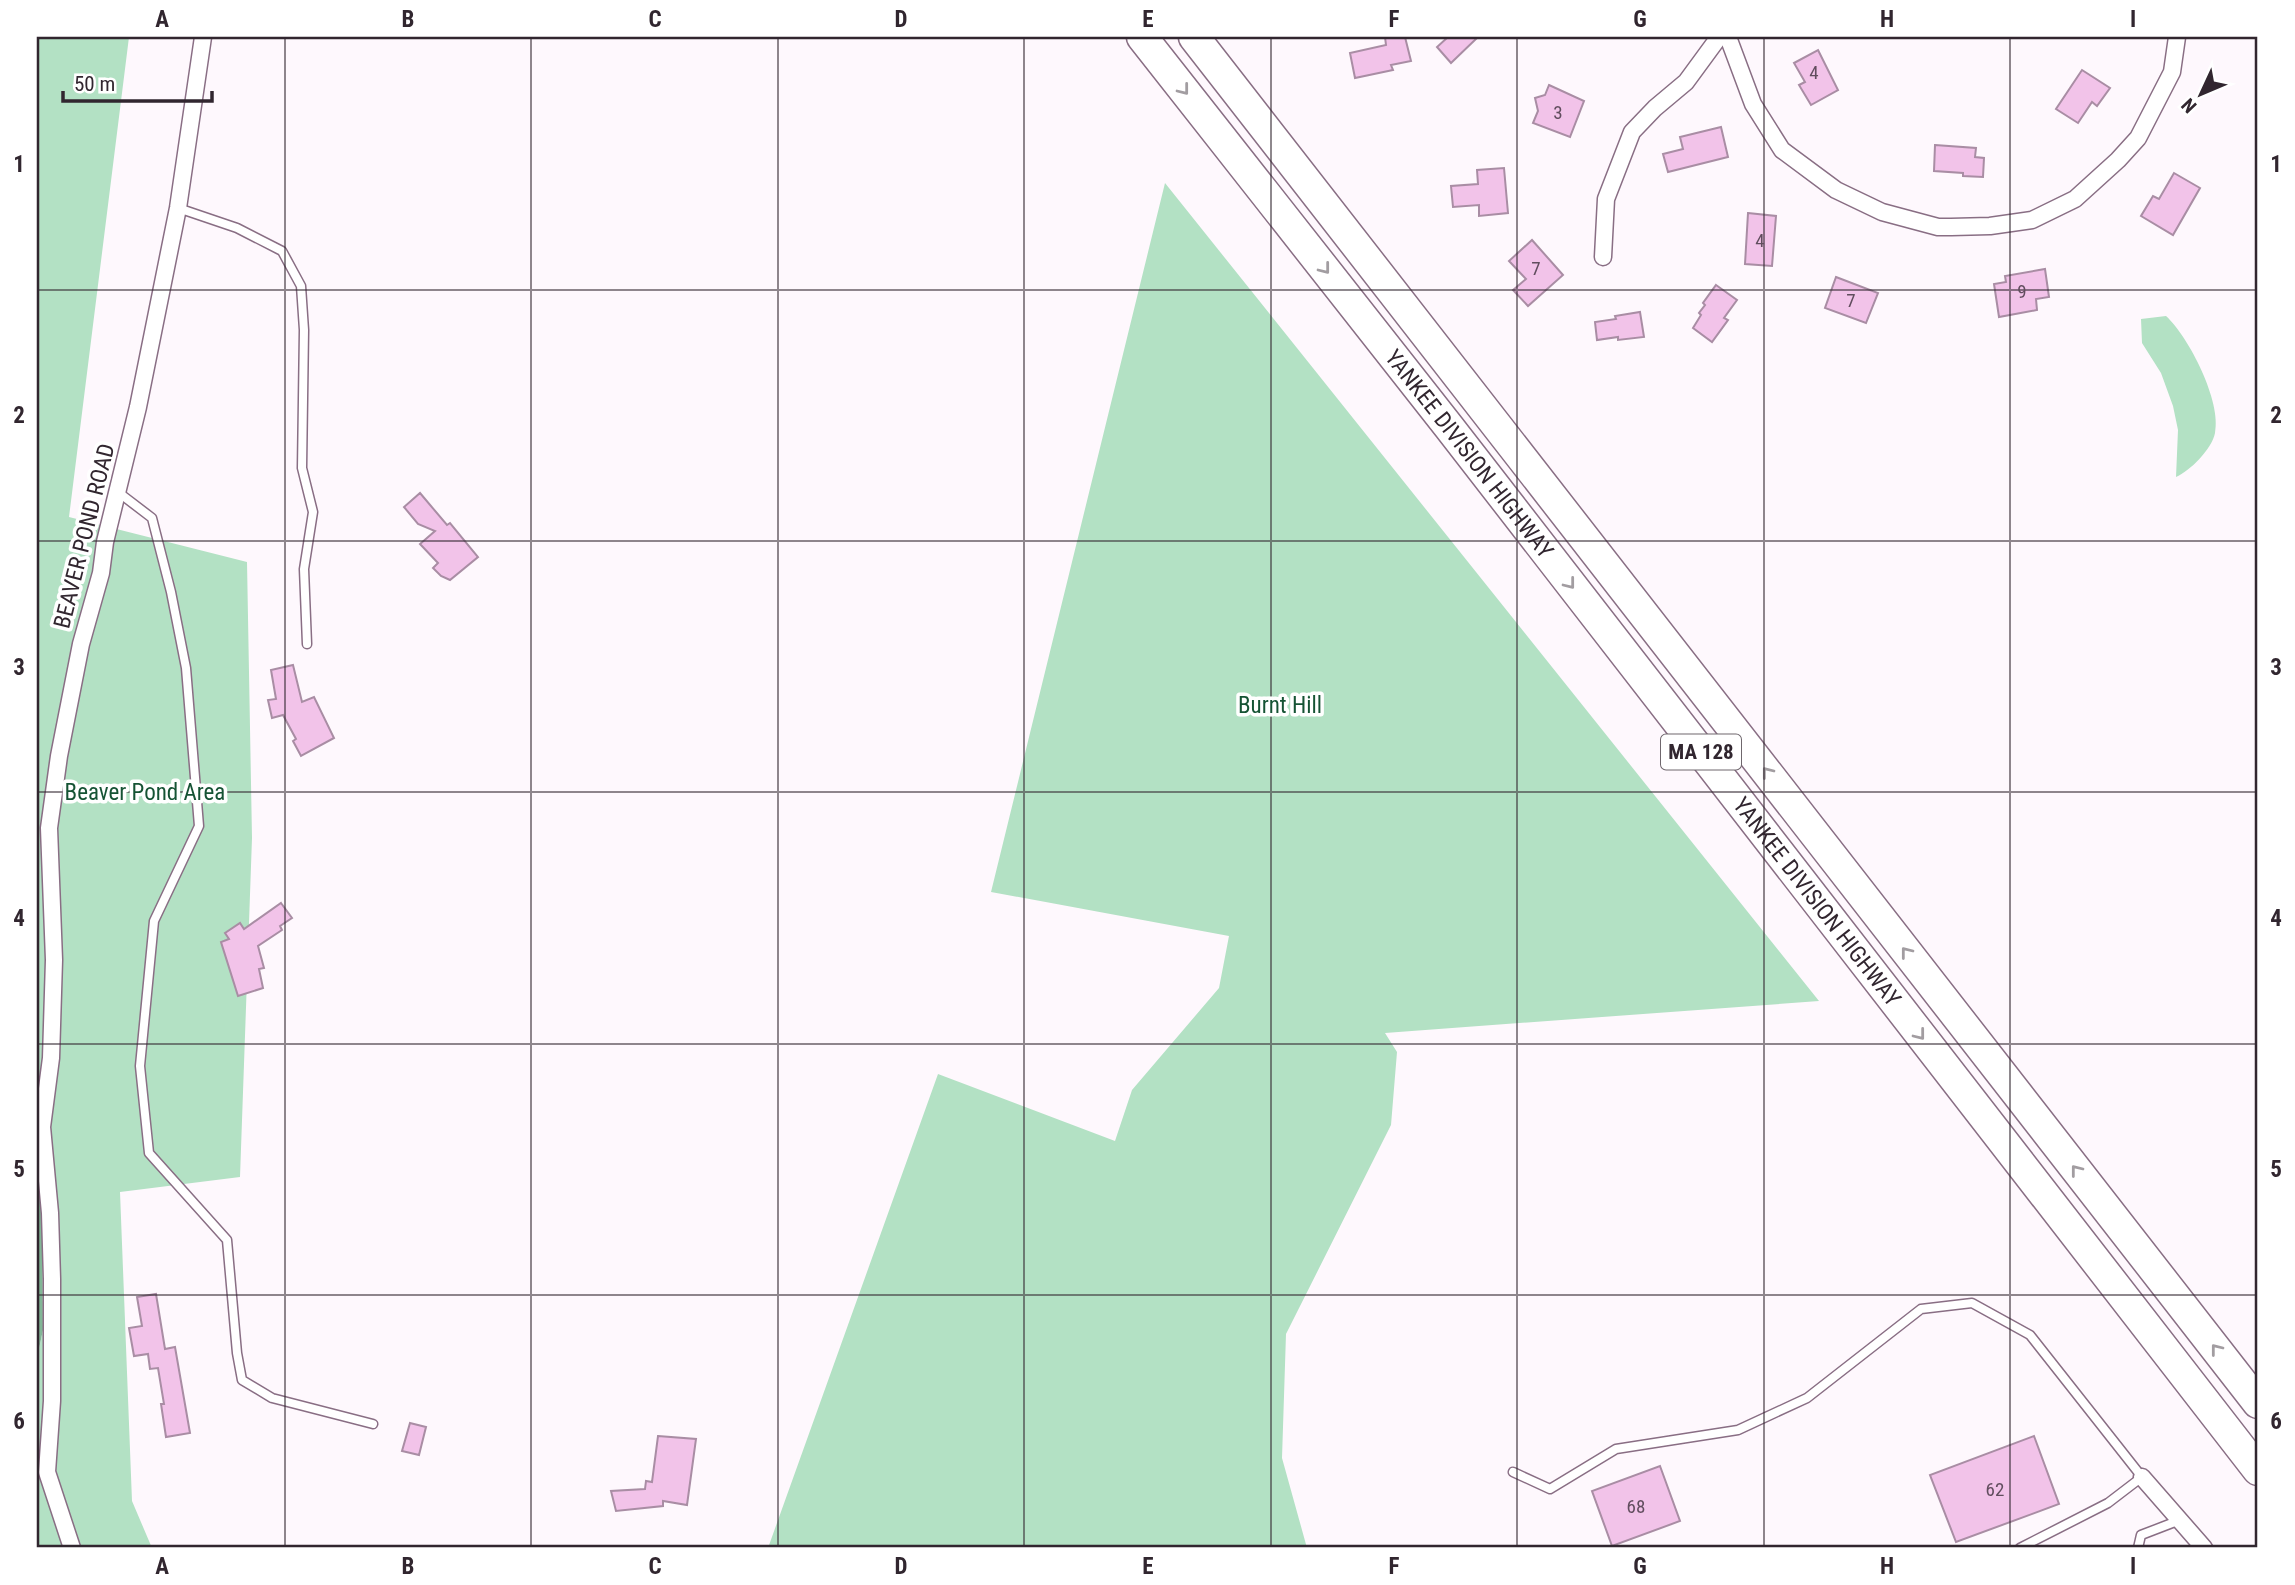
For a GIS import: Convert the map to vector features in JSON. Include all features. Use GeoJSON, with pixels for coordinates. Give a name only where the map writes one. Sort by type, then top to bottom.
{"type":"FeatureCollection","features":[{"type":"Feature","properties":{"kind":"highway","name":"YANKEE DIVISION HIGHWAY"},"geometry":{"type":"LineString","coordinates":[[1142,37],[1457,438],[2258,1470]]}},
{"type":"Feature","properties":{"kind":"highway","name":"YANKEE DIVISION HIGHWAY"},"geometry":{"type":"LineString","coordinates":[[1194,37],[2258,1403]]}},
{"type":"Feature","properties":{"kind":"street","name":"BEAVER POND ROAD"},"geometry":{"type":"LineString","coordinates":[[72,1548],[47,1472],[52,1401],[51,1266],[50,1213],[42,1127],[51,1058],[54,974],[49,828],[59,756],[81,644],[101,573],[104,542],[138,407],[178,208],[203,37]]}},
{"type":"Feature","properties":{"kind":"street"},"geometry":{"type":"LineString","coordinates":[[1603,257],[1606,199],[1632,132],[1686,82],[1719,37]]}},
{"type":"Feature","properties":{"kind":"street"},"geometry":{"type":"LineString","coordinates":[[1728,37],[1753,104],[1782,150],[1836,190],[1882,212],[1938,227],[1951,227],[1990,226],[2032,220],[2075,199],[2138,138],[2172,72],[2177,37]]}},
{"type":"Feature","properties":{"kind":"street"},"geometry":{"type":"LineString","coordinates":[[2142,1477],[2204,1548]]}},
{"type":"Feature","properties":{"kind":"lane"},"geometry":{"type":"LineString","coordinates":[[178,208],[237,228],[282,251],[301,286],[304,330],[302,468],[313,512],[304,569],[307,644]]}},
{"type":"Feature","properties":{"kind":"lane"},"geometry":{"type":"LineString","coordinates":[[118,492],[152,518],[171,592],[186,668],[199,826],[154,921],[140,1066],[149,1153],[227,1240],[242,1380],[272,1398],[373,1424]]}},
{"type":"Feature","properties":{"kind":"lane"},"geometry":{"type":"LineString","coordinates":[[1513,1472],[1550,1489],[1616,1450],[1738,1430],[1807,1398],[1921,1309],[1972,1303],[2030,1335],[2142,1477],[2108,1503],[2020,1548]]}},
{"type":"Feature","properties":{"kind":"lane"},"geometry":{"type":"LineString","coordinates":[[2138,1548],[2141,1535],[2180,1520]]}},
{"type":"Feature","properties":{"kind":"green space","name":"Beaver Pond Area"},"geometry":{"type":"Polygon","coordinates":[[[37,37],[129,37],[69,517],[247,562],[252,838],[240,1177],[120,1192],[132,1501],[152,1548],[37,1548],[37,1358],[43,1330],[42,1202],[37,1183],[37,37]]]}},
{"type":"Feature","properties":{"kind":"green space","name":"Burnt Hill"},"geometry":{"type":"Polygon","coordinates":[[[1165,183],[1819,1001],[1385,1033],[1397,1052],[1391,1125],[1286,1334],[1282,1458],[1307,1548],[768,1548],[938,1074],[1115,1141],[1132,1090],[1219,988],[1229,936],[991,892],[1165,183]]]}},
{"type":"Feature","properties":{"kind":"green space"},"geometry":{"type":"Polygon","coordinates":[[[2166,316],[2184,339],[2202,371],[2214,405],[2216,420],[2213,439],[2205,452],[2194,465],[2176,477],[2178,430],[2173,406],[2161,373],[2142,343],[2141,319],[2166,316]]]}},
{"type":"Feature","properties":{"kind":"shaded area"},"geometry":{"type":"Polygon","coordinates":[[[37,1183],[42,1202],[43,1330],[37,1358],[37,1183]]]}},
{"type":"Feature","properties":{"kind":"building"},"geometry":{"type":"Polygon","coordinates":[[[1385,37],[1405,37],[1411,61],[1391,65],[1393,70],[1355,78],[1350,53],[1386,45],[1385,37]]]}},
{"type":"Feature","properties":{"kind":"building"},"geometry":{"type":"Polygon","coordinates":[[[1448,37],[1478,37],[1451,63],[1437,47],[1448,37]]]}},
{"type":"Feature","properties":{"kind":"building"},"geometry":{"type":"Polygon","coordinates":[[[1818,50],[1838,90],[1811,105],[1799,85],[1805,82],[1794,63],[1818,50]]]}},
{"type":"Feature","properties":{"kind":"building"},"geometry":{"type":"Polygon","coordinates":[[[2082,70],[2110,88],[2097,106],[2092,102],[2078,123],[2056,109],[2082,70]]]}},
{"type":"Feature","properties":{"kind":"building"},"geometry":{"type":"Polygon","coordinates":[[[1549,85],[1584,101],[1570,137],[1533,123],[1538,111],[1535,98],[1545,95],[1549,85]]]}},
{"type":"Feature","properties":{"kind":"building"},"geometry":{"type":"Polygon","coordinates":[[[1721,127],[1728,157],[1668,172],[1663,154],[1683,149],[1680,137],[1721,127]]]}},
{"type":"Feature","properties":{"kind":"building"},"geometry":{"type":"Polygon","coordinates":[[[1935,145],[1976,148],[1975,157],[1984,158],[1983,177],[1934,171],[1935,145]]]}},
{"type":"Feature","properties":{"kind":"building"},"geometry":{"type":"Polygon","coordinates":[[[1504,168],[1508,213],[1479,216],[1479,205],[1453,207],[1451,186],[1478,184],[1477,170],[1504,168]]]}},
{"type":"Feature","properties":{"kind":"building"},"geometry":{"type":"Polygon","coordinates":[[[2174,173],[2200,188],[2173,235],[2141,216],[2153,196],[2159,199],[2174,173]]]}},
{"type":"Feature","properties":{"kind":"building"},"geometry":{"type":"Polygon","coordinates":[[[1748,213],[1776,216],[1772,266],[1745,264],[1748,213]]]}},
{"type":"Feature","properties":{"kind":"building"},"geometry":{"type":"Polygon","coordinates":[[[1532,240],[1563,275],[1528,306],[1513,290],[1526,279],[1509,261],[1532,240]]]}},
{"type":"Feature","properties":{"kind":"building"},"geometry":{"type":"Polygon","coordinates":[[[2045,269],[2049,297],[2036,299],[2037,310],[1999,317],[1994,284],[2006,282],[2005,276],[2045,269]]]}},
{"type":"Feature","properties":{"kind":"building"},"geometry":{"type":"Polygon","coordinates":[[[1836,277],[1878,293],[1866,323],[1825,308],[1836,277]]]}},
{"type":"Feature","properties":{"kind":"building"},"geometry":{"type":"Polygon","coordinates":[[[1716,285],[1737,300],[1724,318],[1728,320],[1712,342],[1693,328],[1705,305],[1703,303],[1716,285]]]}},
{"type":"Feature","properties":{"kind":"building"},"geometry":{"type":"Polygon","coordinates":[[[1640,312],[1644,337],[1597,340],[1595,322],[1640,312]]]}},
{"type":"Feature","properties":{"kind":"building"},"geometry":{"type":"Polygon","coordinates":[[[420,493],[478,557],[450,580],[433,568],[438,563],[420,544],[435,531],[418,524],[404,507],[420,493]]]}},
{"type":"Feature","properties":{"kind":"building"},"geometry":{"type":"Polygon","coordinates":[[[293,665],[302,702],[314,697],[334,738],[301,756],[293,741],[296,739],[283,715],[272,718],[268,700],[276,699],[271,670],[293,665]]]}},
{"type":"Feature","properties":{"kind":"building"},"geometry":{"type":"Polygon","coordinates":[[[281,903],[292,918],[280,926],[282,930],[258,946],[264,968],[259,969],[263,988],[238,996],[221,942],[229,939],[225,933],[240,923],[244,929],[281,903]]]}},
{"type":"Feature","properties":{"kind":"building"},"geometry":{"type":"Polygon","coordinates":[[[156,1294],[165,1349],[175,1347],[190,1433],[166,1437],[158,1368],[150,1369],[148,1354],[134,1356],[129,1328],[142,1326],[137,1297],[156,1294]]]}},
{"type":"Feature","properties":{"kind":"building"},"geometry":{"type":"Polygon","coordinates":[[[410,1423],[426,1427],[419,1455],[402,1451],[410,1423]]]}},
{"type":"Feature","properties":{"kind":"building"},"geometry":{"type":"Polygon","coordinates":[[[658,1436],[696,1439],[687,1505],[663,1501],[663,1506],[616,1511],[611,1491],[645,1489],[646,1481],[652,1482],[658,1436]]]}},
{"type":"Feature","properties":{"kind":"building"},"geometry":{"type":"Polygon","coordinates":[[[2034,1436],[2059,1504],[1956,1542],[1930,1475],[2034,1436]]]}},
{"type":"Feature","properties":{"kind":"building"},"geometry":{"type":"Polygon","coordinates":[[[1660,1466],[1680,1521],[1612,1546],[1592,1491],[1660,1466]]]}}]}
